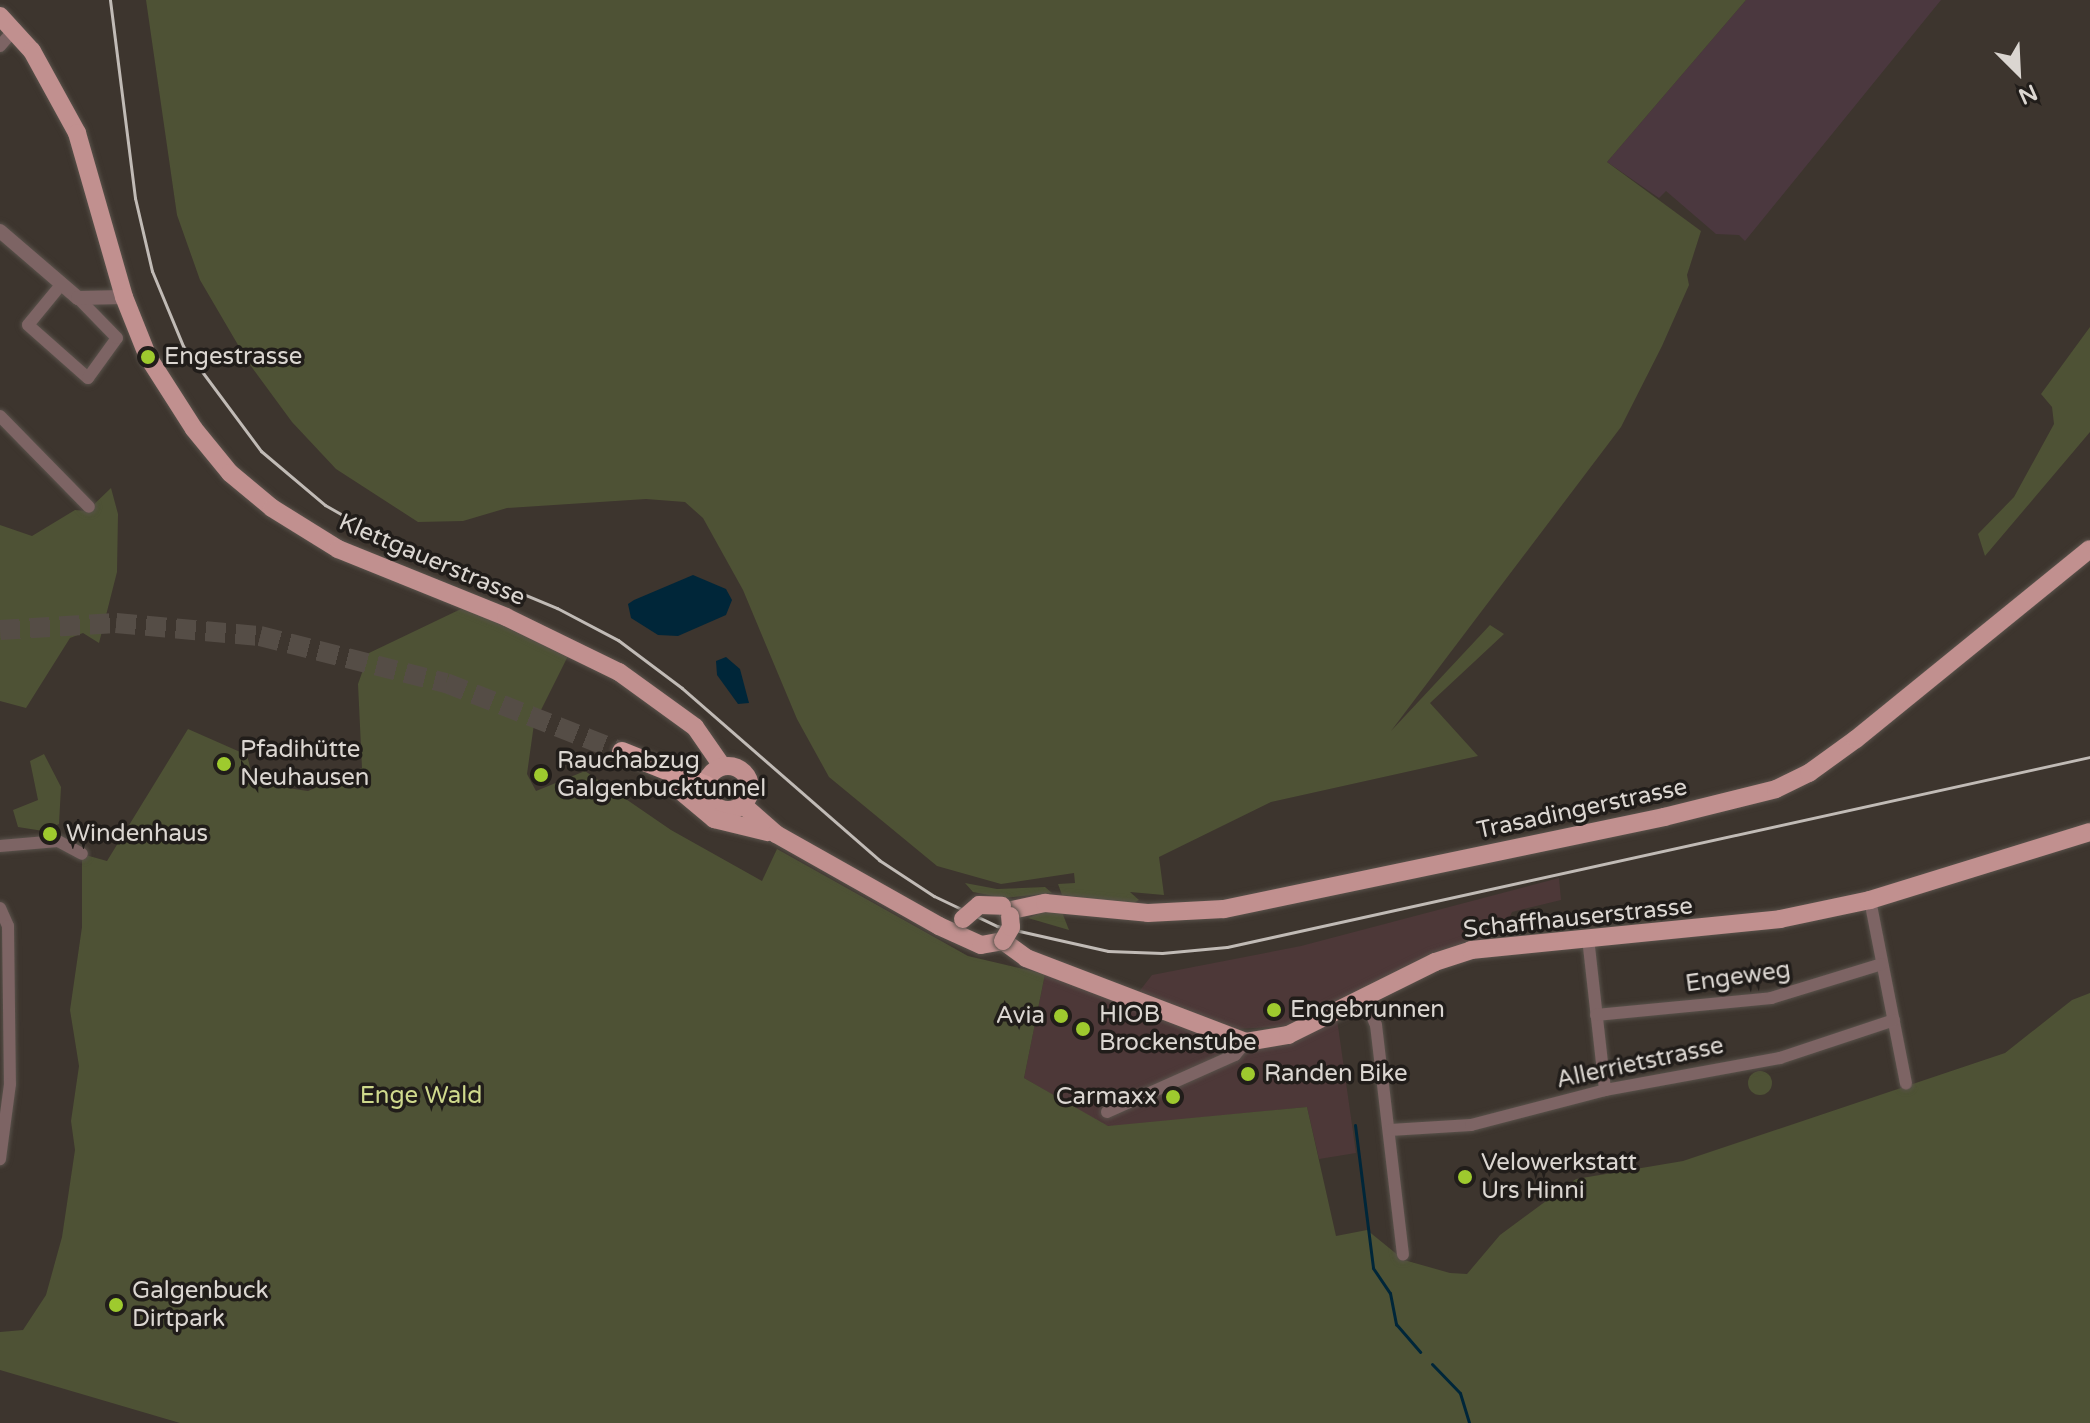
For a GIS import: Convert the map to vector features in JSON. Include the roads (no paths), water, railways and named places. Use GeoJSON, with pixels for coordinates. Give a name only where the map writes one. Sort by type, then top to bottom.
{"type":"FeatureCollection","features":[{"type":"Feature","properties":{"kind":"highway"},"geometry":{"type":"LineString","coordinates":[[622,752],[669,780],[706,786]]}},
{"type":"Feature","properties":{"kind":"main road","name":"Klettgauerstrasse"},"geometry":{"type":"LineString","coordinates":[[0,16],[15,29],[50,78],[77,133],[124,297],[148,357],[194,429],[251,491],[305,530],[362,561],[506,617],[619,672],[695,727],[722,766]]}},
{"type":"Feature","properties":{"kind":"main road","name":"Trasadingerstrasse"},"geometry":{"type":"LineString","coordinates":[[965,928],[979,905],[1006,911],[1045,903],[1148,913],[1224,909],[1664,817],[1776,789],[1837,754],[2090,549]]}},
{"type":"Feature","properties":{"kind":"main road"},"geometry":{"type":"LineString","coordinates":[[722,766],[740,769],[749,779],[750,793],[743,805],[721,809],[709,800],[706,786],[711,774],[722,766]]}},
{"type":"Feature","properties":{"kind":"main road"},"geometry":{"type":"LineString","coordinates":[[669,780],[714,819],[776,834]]}},
{"type":"Feature","properties":{"kind":"main road"},"geometry":{"type":"LineString","coordinates":[[743,805],[776,834],[909,909],[965,928]]}},
{"type":"Feature","properties":{"kind":"main road","name":"Schaffhauserstrasse"},"geometry":{"type":"LineString","coordinates":[[1246,1042],[1288,1035],[1364,997],[1471,950],[1743,924],[1870,900],[2090,832]]}},
{"type":"Feature","properties":{"kind":"main road"},"geometry":{"type":"LineString","coordinates":[[909,909],[965,928],[981,945],[1000,943],[1020,954],[1246,1042]]}},
{"type":"Feature","properties":{"kind":"main road"},"geometry":{"type":"LineString","coordinates":[[1000,943],[1006,911]]}},
{"type":"Feature","properties":{"kind":"street"},"geometry":{"type":"LineString","coordinates":[[0,46],[15,29]]}},
{"type":"Feature","properties":{"kind":"street"},"geometry":{"type":"LineString","coordinates":[[0,231],[60,286],[78,298],[117,338],[88,378],[28,325],[60,286]]}},
{"type":"Feature","properties":{"kind":"street"},"geometry":{"type":"LineString","coordinates":[[78,298],[124,297]]}},
{"type":"Feature","properties":{"kind":"street"},"geometry":{"type":"LineString","coordinates":[[0,416],[89,507]]}},
{"type":"Feature","properties":{"kind":"street"},"geometry":{"type":"LineString","coordinates":[[0,846],[58,841],[82,854]]}},
{"type":"Feature","properties":{"kind":"street"},"geometry":{"type":"LineString","coordinates":[[1870,900],[1906,1084]]}},
{"type":"Feature","properties":{"kind":"street"},"geometry":{"type":"LineString","coordinates":[[0,908],[8,926],[10,1084],[0,1159]]}},
{"type":"Feature","properties":{"kind":"street"},"geometry":{"type":"LineString","coordinates":[[1588,938],[1605,1090]]}},
{"type":"Feature","properties":{"kind":"street","name":"Engeweg"},"geometry":{"type":"LineString","coordinates":[[1596,1015],[1771,998],[1882,964]]}},
{"type":"Feature","properties":{"kind":"street"},"geometry":{"type":"LineString","coordinates":[[1364,997],[1376,1025],[1403,1254]]}},
{"type":"Feature","properties":{"kind":"street","name":"Allerrietstrasse"},"geometry":{"type":"LineString","coordinates":[[1390,1130],[1471,1125],[1605,1090],[1780,1058],[1894,1020]]}},
{"type":"Feature","properties":{"kind":"street"},"geometry":{"type":"LineString","coordinates":[[1107,1112],[1235,1055],[1246,1042]]}},
{"type":"Feature","properties":{"kind":"water"},"geometry":{"type":"Polygon","coordinates":[[[693,575],[726,589],[732,600],[726,615],[678,636],[658,635],[631,618],[628,604],[693,575]]]}},
{"type":"Feature","properties":{"kind":"water"},"geometry":{"type":"Polygon","coordinates":[[[726,657],[740,669],[749,703],[738,704],[717,675],[716,661],[726,657]]]}},
{"type":"Feature","properties":{"kind":"waterway"},"geometry":{"type":"LineString","coordinates":[[1355,1125],[1373,1268],[1390,1293],[1396,1324],[1420,1352]]}},
{"type":"Feature","properties":{"kind":"waterway"},"geometry":{"type":"LineString","coordinates":[[1432,1364],[1460,1393],[1469,1423]]}},
{"type":"Feature","properties":{"kind":"tunnel"},"geometry":{"type":"LineString","coordinates":[[0,630],[116,623],[260,636],[446,683],[622,752]]}},
{"type":"Feature","properties":{"kind":"railway"},"geometry":{"type":"LineString","coordinates":[[110,0],[135,198],[152,271],[183,346],[261,451],[325,505],[367,529],[557,608],[618,640],[682,688],[879,860],[934,896],[997,926],[1108,951],[1162,953],[1227,947],[2090,757]]}},
{"type":"Feature","properties":{"kind":"place","name":"Engestrasse"},"geometry":{"type":"Point","coordinates":[148,357]}},
{"type":"Feature","properties":{"kind":"place","name":"Pfadihütte Neuhausen"},"geometry":{"type":"Point","coordinates":[224,764]}},
{"type":"Feature","properties":{"kind":"place","name":"Rauchabzug Galgenbucktunnel"},"geometry":{"type":"Point","coordinates":[541,775]}},
{"type":"Feature","properties":{"kind":"place","name":"Windenhaus"},"geometry":{"type":"Point","coordinates":[50,834]}},
{"type":"Feature","properties":{"kind":"place","name":"Engebrunnen"},"geometry":{"type":"Point","coordinates":[1274,1010]}},
{"type":"Feature","properties":{"kind":"place","name":"Avia"},"geometry":{"type":"Point","coordinates":[1061,1016]}},
{"type":"Feature","properties":{"kind":"place","name":"HIOB Brockenstube"},"geometry":{"type":"Point","coordinates":[1083,1029]}},
{"type":"Feature","properties":{"kind":"place","name":"Randen Bike"},"geometry":{"type":"Point","coordinates":[1248,1074]}},
{"type":"Feature","properties":{"kind":"place","name":"Carmaxx"},"geometry":{"type":"Point","coordinates":[1173,1097]}},
{"type":"Feature","properties":{"kind":"place","name":"Velowerkstatt Urs Hinni"},"geometry":{"type":"Point","coordinates":[1465,1177]}},
{"type":"Feature","properties":{"kind":"place","name":"Galgenbuck Dirtpark"},"geometry":{"type":"Point","coordinates":[116,1305]}},
{"type":"Feature","properties":{"kind":"park label","name":"Enge Wald"},"geometry":{"type":"Point","coordinates":[421,1096]}}]}
